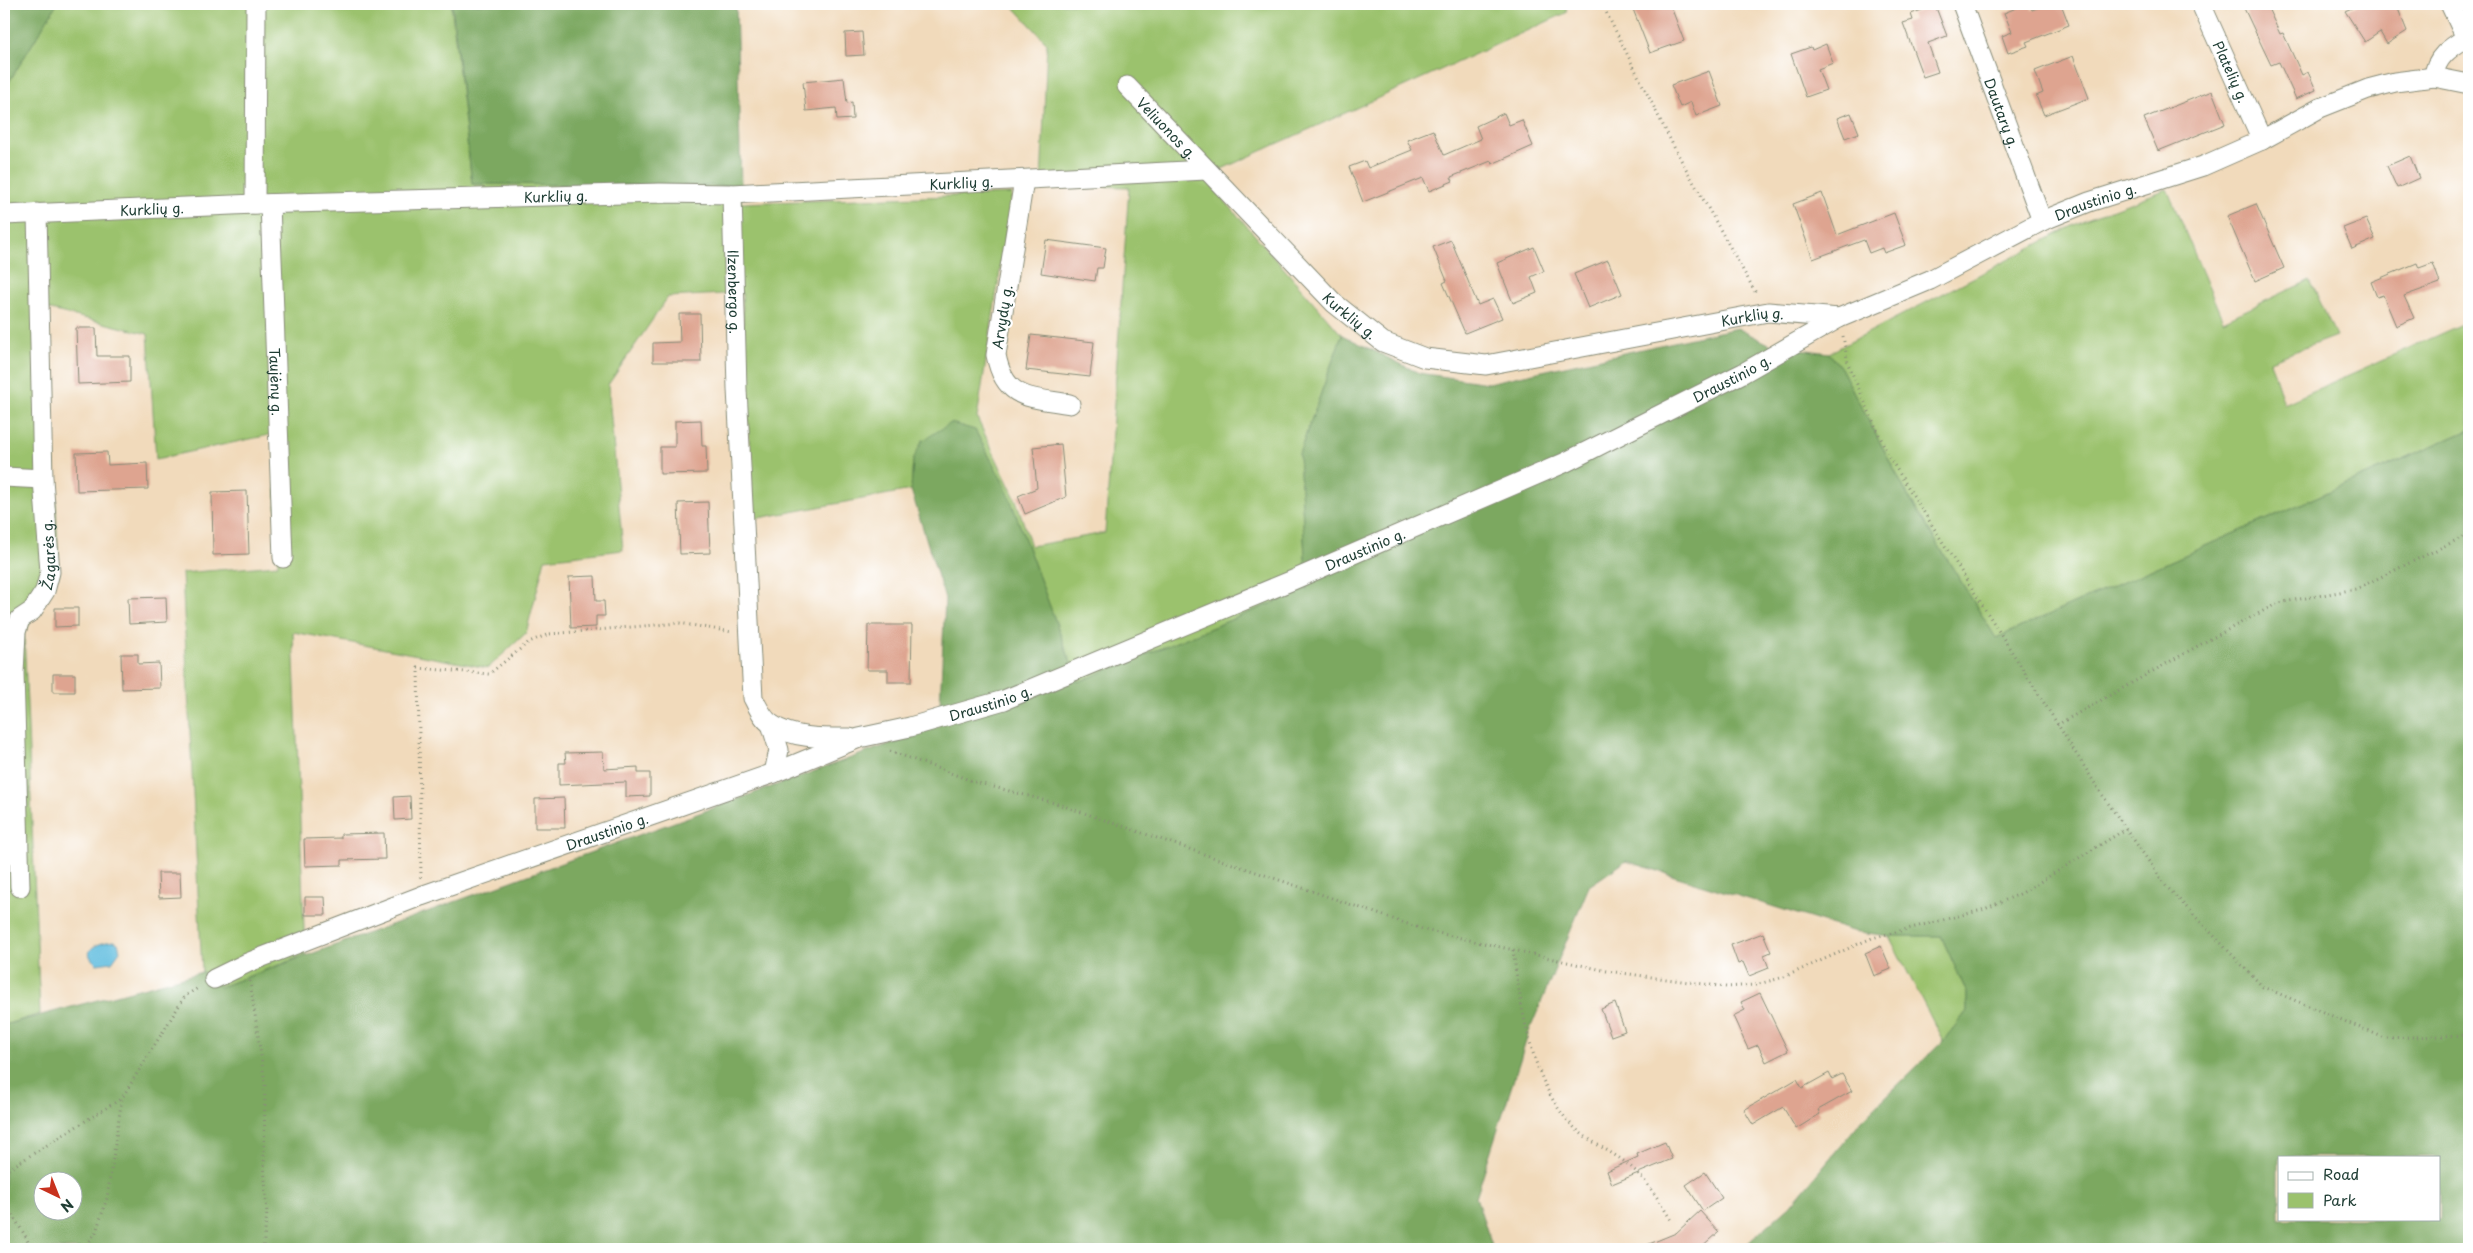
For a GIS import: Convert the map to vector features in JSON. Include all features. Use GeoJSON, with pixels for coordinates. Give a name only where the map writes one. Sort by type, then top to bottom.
{"type":"FeatureCollection","features":[{"type":"Feature","properties":{"kind":"street","name":"Taujėnų g."},"geometry":{"type":"LineString","coordinates":[[256,4],[263,204],[283,558]]}},
{"type":"Feature","properties":{"kind":"street","name":"Dautarų g."},"geometry":{"type":"LineString","coordinates":[[1962,4],[2042,221]]}},
{"type":"Feature","properties":{"kind":"street","name":"Platelių g."},"geometry":{"type":"LineString","coordinates":[[2201,4],[2262,140]]}},
{"type":"Feature","properties":{"kind":"street"},"geometry":{"type":"LineString","coordinates":[[2434,77],[2434,66],[2438,58],[2468,37],[2450,4]]}},
{"type":"Feature","properties":{"kind":"street","name":"Draustinio g."},"geometry":{"type":"LineString","coordinates":[[214,979],[247,964],[421,896],[774,773],[859,738],[910,727],[1004,700],[1293,580],[1564,463],[1743,373],[1839,318],[1930,280],[2042,221],[2089,202],[2203,166],[2262,140],[2320,108],[2368,89],[2395,82],[2434,77],[2469,84]]}},
{"type":"Feature","properties":{"kind":"street","name":"Veliuonos g."},"geometry":{"type":"LineString","coordinates":[[1127,86],[1206,170]]}},
{"type":"Feature","properties":{"kind":"street","name":"Kurklių g."},"geometry":{"type":"LineString","coordinates":[[4,215],[263,204],[660,193],[732,194],[1206,170],[1334,303],[1384,342],[1425,358],[1486,365],[1768,312],[1839,318]]}},
{"type":"Feature","properties":{"kind":"street","name":"Arvydų g."},"geometry":{"type":"LineString","coordinates":[[1024,180],[996,355],[1000,374],[1009,387],[1022,395],[1070,404]]}},
{"type":"Feature","properties":{"kind":"street","name":"Ilzenbergo g."},"geometry":{"type":"LineString","coordinates":[[732,194],[737,389],[753,698],[761,713],[771,724],[779,750],[774,773]]}},
{"type":"Feature","properties":{"kind":"street","name":"Žagarės g."},"geometry":{"type":"LineString","coordinates":[[20,886],[14,673],[16,632],[20,619],[32,611],[46,590],[50,572],[43,479],[37,213]]}},
{"type":"Feature","properties":{"kind":"street"},"geometry":{"type":"LineString","coordinates":[[4,477],[43,479]]}},
{"type":"Feature","properties":{"kind":"street"},"geometry":{"type":"LineString","coordinates":[[771,724],[818,738],[859,738]]}},
{"type":"Feature","properties":{"kind":"path"},"geometry":{"type":"LineString","coordinates":[[1602,4],[1676,151],[1768,312]]}},
{"type":"Feature","properties":{"kind":"path"},"geometry":{"type":"LineString","coordinates":[[1839,318],[1848,364],[1889,457],[2057,725],[2166,886],[2263,987],[2385,1038],[2469,1035]]}},
{"type":"Feature","properties":{"kind":"path"},"geometry":{"type":"LineString","coordinates":[[2057,725],[2278,603],[2356,589],[2469,534]]}},
{"type":"Feature","properties":{"kind":"path"},"geometry":{"type":"LineString","coordinates":[[421,896],[418,668],[489,674],[529,642],[549,634],[679,623],[750,635]]}},
{"type":"Feature","properties":{"kind":"path"},"geometry":{"type":"LineString","coordinates":[[859,738],[975,782],[1055,803],[1425,930],[1607,971],[1726,987],[1755,985],[1784,977],[1872,938],[1982,910],[2022,893],[2126,829]]}},
{"type":"Feature","properties":{"kind":"path"},"geometry":{"type":"LineString","coordinates":[[1513,950],[1521,1009],[1540,1074],[1552,1096],[1577,1130],[1626,1163],[1641,1177],[1656,1195],[1672,1222]]}},
{"type":"Feature","properties":{"kind":"path"},"geometry":{"type":"LineString","coordinates":[[247,964],[264,1083],[264,1161],[267,1213],[263,1249]]}},
{"type":"Feature","properties":{"kind":"path"},"geometry":{"type":"LineString","coordinates":[[84,1249],[96,1232],[107,1198],[122,1098],[185,996],[214,979]]}},
{"type":"Feature","properties":{"kind":"path"},"geometry":{"type":"LineString","coordinates":[[4,1172],[122,1098]]}},
{"type":"Feature","properties":{"kind":"path"},"geometry":{"type":"LineString","coordinates":[[4,1202],[26,1237],[31,1249]]}},
{"type":"Feature","properties":{"kind":"green space"},"geometry":{"type":"Polygon","coordinates":[[[4,4],[57,4],[4,90],[4,4]]]}},
{"type":"Feature","properties":{"kind":"green space"},"geometry":{"type":"Polygon","coordinates":[[[57,4],[451,4],[472,184],[741,186],[741,203],[1012,194],[977,418],[1016,500],[1031,546],[1105,533],[1129,187],[1041,185],[1047,43],[1011,4],[1567,4],[1566,13],[1204,177],[1342,335],[1299,454],[1307,589],[1078,682],[1006,488],[975,430],[913,460],[911,490],[753,519],[742,293],[668,297],[608,385],[623,550],[545,559],[526,633],[488,668],[293,632],[305,955],[220,987],[202,972],[182,573],[278,565],[274,434],[156,459],[148,334],[47,309],[59,574],[24,633],[40,1014],[4,1025],[4,90],[57,4]]]}},
{"type":"Feature","properties":{"kind":"green space"},"geometry":{"type":"Polygon","coordinates":[[[452,4],[736,4],[741,186],[472,184],[452,4]]]}},
{"type":"Feature","properties":{"kind":"green space"},"geometry":{"type":"Polygon","coordinates":[[[2167,189],[2223,321],[2310,280],[2336,336],[2270,361],[2284,404],[2469,321],[2469,430],[1996,638],[1908,496],[1841,368],[1829,353],[2084,220],[2167,189]]]}},
{"type":"Feature","properties":{"kind":"green space"},"geometry":{"type":"Polygon","coordinates":[[[1737,328],[1771,345],[1829,353],[1841,368],[1908,496],[1996,638],[2469,430],[2469,1249],[1741,1249],[1790,1206],[1861,1121],[1943,1041],[1967,1011],[1967,993],[1941,936],[1889,936],[1852,931],[1626,861],[1589,886],[1529,1032],[1476,1197],[1493,1249],[4,1249],[4,1025],[202,972],[220,987],[939,726],[945,599],[911,490],[913,460],[922,441],[951,423],[975,430],[1006,488],[1078,682],[1307,589],[1299,454],[1342,335],[1419,373],[1488,383],[1737,328]]]}},
{"type":"Feature","properties":{"kind":"green space"},"geometry":{"type":"Polygon","coordinates":[[[1889,936],[1941,936],[1967,993],[1967,1011],[1943,1041],[1889,936]]]}},
{"type":"Feature","properties":{"kind":"water"},"geometry":{"type":"Polygon","coordinates":[[[114,941],[118,943],[120,951],[112,962],[97,964],[91,959],[89,954],[93,947],[114,941]]]}},
{"type":"Feature","properties":{"kind":"building"},"geometry":{"type":"Polygon","coordinates":[[[1631,4],[1670,4],[1684,41],[1650,53],[1631,4]]]}},
{"type":"Feature","properties":{"kind":"building"},"geometry":{"type":"Polygon","coordinates":[[[2030,4],[2032,10],[2048,4],[2061,4],[2069,25],[2026,42],[2028,46],[2008,53],[2002,36],[2012,32],[2004,13],[2030,4]]]}},
{"type":"Feature","properties":{"kind":"building"},"geometry":{"type":"Polygon","coordinates":[[[2242,4],[2266,4],[2280,34],[2283,33],[2302,75],[2308,72],[2316,90],[2296,99],[2279,62],[2271,65],[2242,4]]]}},
{"type":"Feature","properties":{"kind":"building"},"geometry":{"type":"Polygon","coordinates":[[[2360,4],[2396,4],[2407,31],[2387,44],[2380,32],[2365,42],[2345,11],[2360,4]]]}},
{"type":"Feature","properties":{"kind":"building"},"geometry":{"type":"Polygon","coordinates":[[[1935,5],[1947,36],[1928,43],[1938,72],[1923,77],[1903,23],[1913,20],[1911,14],[1935,5]]]}},
{"type":"Feature","properties":{"kind":"building"},"geometry":{"type":"Polygon","coordinates":[[[862,32],[864,55],[846,56],[845,33],[862,32]]]}},
{"type":"Feature","properties":{"kind":"building"},"geometry":{"type":"Polygon","coordinates":[[[1826,44],[1833,63],[1818,69],[1826,90],[1806,97],[1791,54],[1811,47],[1812,50],[1826,44]]]}},
{"type":"Feature","properties":{"kind":"building"},"geometry":{"type":"Polygon","coordinates":[[[2073,56],[2089,98],[2044,115],[2036,96],[2043,93],[2035,71],[2073,56]]]}},
{"type":"Feature","properties":{"kind":"building"},"geometry":{"type":"Polygon","coordinates":[[[1709,71],[1722,106],[1696,116],[1691,102],[1680,107],[1671,85],[1709,71]]]}},
{"type":"Feature","properties":{"kind":"building"},"geometry":{"type":"Polygon","coordinates":[[[844,78],[847,103],[852,102],[853,119],[837,120],[836,108],[806,111],[803,82],[844,78]]]}},
{"type":"Feature","properties":{"kind":"building"},"geometry":{"type":"Polygon","coordinates":[[[2212,91],[2225,124],[2158,151],[2144,118],[2212,91]]]}},
{"type":"Feature","properties":{"kind":"building"},"geometry":{"type":"Polygon","coordinates":[[[1504,113],[1509,125],[1522,120],[1533,146],[1492,164],[1491,161],[1451,177],[1453,181],[1429,191],[1423,178],[1363,202],[1349,167],[1365,161],[1368,168],[1412,150],[1407,140],[1433,130],[1444,155],[1481,139],[1476,126],[1504,113]]]}},
{"type":"Feature","properties":{"kind":"building"},"geometry":{"type":"Polygon","coordinates":[[[1851,113],[1859,133],[1845,138],[1837,118],[1851,113]]]}},
{"type":"Feature","properties":{"kind":"building"},"geometry":{"type":"Polygon","coordinates":[[[2410,156],[2419,178],[2397,188],[2387,166],[2410,156]]]}},
{"type":"Feature","properties":{"kind":"building"},"geometry":{"type":"Polygon","coordinates":[[[1822,193],[1837,235],[1894,213],[1906,245],[1884,253],[1882,248],[1869,253],[1864,240],[1813,259],[1793,204],[1822,193]]]}},
{"type":"Feature","properties":{"kind":"building"},"geometry":{"type":"Polygon","coordinates":[[[2256,204],[2284,268],[2255,281],[2227,216],[2256,204]]]}},
{"type":"Feature","properties":{"kind":"building"},"geometry":{"type":"Polygon","coordinates":[[[2366,219],[2375,239],[2352,249],[2343,228],[2366,219]]]}},
{"type":"Feature","properties":{"kind":"building"},"geometry":{"type":"Polygon","coordinates":[[[1046,240],[1106,248],[1103,268],[1097,268],[1095,281],[1041,273],[1046,240]]]}},
{"type":"Feature","properties":{"kind":"building"},"geometry":{"type":"Polygon","coordinates":[[[1451,240],[1478,305],[1493,299],[1502,318],[1465,333],[1443,283],[1447,281],[1433,247],[1451,240]]]}},
{"type":"Feature","properties":{"kind":"building"},"geometry":{"type":"Polygon","coordinates":[[[1534,247],[1544,271],[1531,277],[1537,293],[1513,303],[1497,263],[1534,247]]]}},
{"type":"Feature","properties":{"kind":"building"},"geometry":{"type":"Polygon","coordinates":[[[1608,260],[1622,294],[1588,308],[1574,274],[1608,260]]]}},
{"type":"Feature","properties":{"kind":"building"},"geometry":{"type":"Polygon","coordinates":[[[2417,263],[2419,268],[2433,263],[2440,283],[2404,296],[2414,318],[2396,326],[2383,295],[2377,297],[2371,282],[2417,263]]]}},
{"type":"Feature","properties":{"kind":"building"},"geometry":{"type":"Polygon","coordinates":[[[679,314],[700,314],[701,362],[653,362],[653,343],[680,342],[679,314]]]}},
{"type":"Feature","properties":{"kind":"building"},"geometry":{"type":"Polygon","coordinates":[[[76,328],[96,328],[97,356],[130,356],[130,382],[78,384],[76,328]]]}},
{"type":"Feature","properties":{"kind":"building"},"geometry":{"type":"Polygon","coordinates":[[[1031,335],[1094,342],[1090,377],[1026,370],[1031,335]]]}},
{"type":"Feature","properties":{"kind":"building"},"geometry":{"type":"Polygon","coordinates":[[[701,420],[702,446],[706,446],[707,473],[660,474],[660,447],[675,447],[675,421],[701,420]]]}},
{"type":"Feature","properties":{"kind":"building"},"geometry":{"type":"Polygon","coordinates":[[[1061,444],[1066,497],[1025,514],[1018,496],[1037,488],[1033,447],[1061,444]]]}},
{"type":"Feature","properties":{"kind":"building"},"geometry":{"type":"Polygon","coordinates":[[[107,452],[108,465],[147,463],[148,489],[77,491],[76,453],[107,452]]]}},
{"type":"Feature","properties":{"kind":"building"},"geometry":{"type":"Polygon","coordinates":[[[247,491],[249,554],[213,555],[212,492],[247,491]]]}},
{"type":"Feature","properties":{"kind":"building"},"geometry":{"type":"Polygon","coordinates":[[[708,502],[710,553],[680,554],[678,503],[708,502]]]}},
{"type":"Feature","properties":{"kind":"building"},"geometry":{"type":"Polygon","coordinates":[[[595,576],[596,601],[604,601],[605,616],[596,616],[596,627],[571,628],[569,577],[595,576]]]}},
{"type":"Feature","properties":{"kind":"building"},"geometry":{"type":"Polygon","coordinates":[[[166,597],[167,622],[129,624],[128,598],[166,597]]]}},
{"type":"Feature","properties":{"kind":"building"},"geometry":{"type":"Polygon","coordinates":[[[55,608],[78,608],[78,626],[55,627],[55,608]]]}},
{"type":"Feature","properties":{"kind":"building"},"geometry":{"type":"Polygon","coordinates":[[[868,625],[912,625],[911,682],[888,682],[888,670],[867,670],[868,625]]]}},
{"type":"Feature","properties":{"kind":"building"},"geometry":{"type":"Polygon","coordinates":[[[121,654],[138,654],[138,664],[159,663],[160,688],[122,689],[121,654]]]}},
{"type":"Feature","properties":{"kind":"building"},"geometry":{"type":"Polygon","coordinates":[[[53,674],[75,674],[75,692],[53,692],[53,674]]]}},
{"type":"Feature","properties":{"kind":"building"},"geometry":{"type":"Polygon","coordinates":[[[603,752],[604,769],[638,767],[638,773],[650,773],[650,796],[626,797],[626,782],[559,785],[559,763],[566,763],[565,753],[603,752]]]}},
{"type":"Feature","properties":{"kind":"building"},"geometry":{"type":"Polygon","coordinates":[[[410,796],[411,819],[395,820],[394,797],[410,796]]]}},
{"type":"Feature","properties":{"kind":"building"},"geometry":{"type":"Polygon","coordinates":[[[564,798],[565,828],[535,828],[535,799],[564,798]]]}},
{"type":"Feature","properties":{"kind":"building"},"geometry":{"type":"Polygon","coordinates":[[[384,833],[385,859],[342,860],[342,865],[305,866],[304,839],[341,838],[341,834],[384,833]]]}},
{"type":"Feature","properties":{"kind":"building"},"geometry":{"type":"Polygon","coordinates":[[[158,873],[180,873],[181,897],[159,898],[158,873]]]}},
{"type":"Feature","properties":{"kind":"building"},"geometry":{"type":"Polygon","coordinates":[[[305,897],[325,897],[326,915],[305,915],[305,897]]]}},
{"type":"Feature","properties":{"kind":"building"},"geometry":{"type":"Polygon","coordinates":[[[1763,933],[1771,952],[1764,955],[1769,968],[1749,976],[1743,962],[1738,964],[1731,945],[1763,933]]]}},
{"type":"Feature","properties":{"kind":"building"},"geometry":{"type":"Polygon","coordinates":[[[1881,946],[1891,969],[1874,976],[1865,953],[1881,946]]]}},
{"type":"Feature","properties":{"kind":"building"},"geometry":{"type":"Polygon","coordinates":[[[1760,993],[1788,1051],[1766,1062],[1758,1045],[1748,1049],[1733,1016],[1745,1010],[1741,1002],[1760,993]]]}},
{"type":"Feature","properties":{"kind":"building"},"geometry":{"type":"Polygon","coordinates":[[[1615,1003],[1625,1031],[1611,1036],[1601,1009],[1615,1003]]]}},
{"type":"Feature","properties":{"kind":"building"},"geometry":{"type":"Polygon","coordinates":[[[1829,1073],[1832,1079],[1842,1074],[1852,1091],[1818,1110],[1820,1114],[1796,1129],[1783,1107],[1753,1125],[1744,1110],[1797,1079],[1802,1088],[1829,1073]]]}},
{"type":"Feature","properties":{"kind":"building"},"geometry":{"type":"Polygon","coordinates":[[[1665,1142],[1672,1159],[1612,1184],[1607,1171],[1638,1157],[1637,1154],[1665,1142]]]}},
{"type":"Feature","properties":{"kind":"building"},"geometry":{"type":"Polygon","coordinates":[[[1705,1172],[1722,1198],[1703,1211],[1686,1185],[1705,1172]]]}},
{"type":"Feature","properties":{"kind":"building"},"geometry":{"type":"Polygon","coordinates":[[[1700,1211],[1719,1232],[1700,1249],[1637,1249],[1676,1233],[1700,1211]]]}}]}
